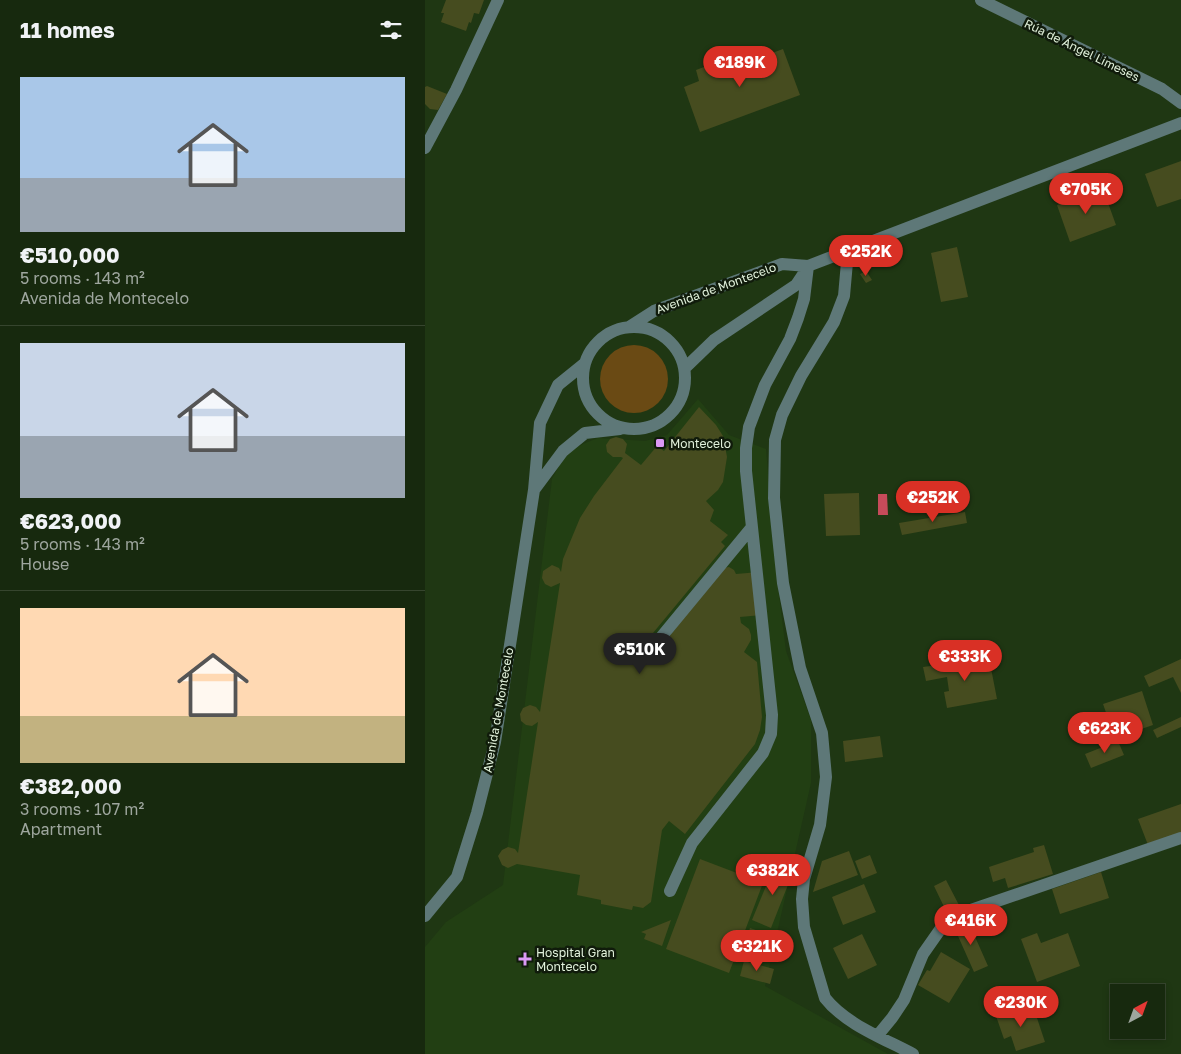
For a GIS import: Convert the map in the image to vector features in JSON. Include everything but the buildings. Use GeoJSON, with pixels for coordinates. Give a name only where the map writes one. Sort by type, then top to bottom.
{"type":"FeatureCollection","features":[{"type":"Feature","properties":{"kind":"street"},"geometry":{"type":"LineString","coordinates":[[425,148],[456,90],[498,0]]}},
{"type":"Feature","properties":{"kind":"street","name":"Rúa de Ángel Limeses"},"geometry":{"type":"LineString","coordinates":[[981,0],[1161,89],[1181,103]]}},
{"type":"Feature","properties":{"kind":"street","name":"Avenida de Montecelo"},"geometry":{"type":"LineString","coordinates":[[629,327],[654,311],[782,264],[808,266],[1181,123]]}},
{"type":"Feature","properties":{"kind":"street"},"geometry":{"type":"LineString","coordinates":[[848,251],[844,296],[834,322],[801,376],[782,415],[775,440],[774,498],[783,583],[800,668],[822,732],[826,777],[820,825],[804,879],[802,899],[804,928],[825,998],[831,1006],[845,1017],[913,1054]]}},
{"type":"Feature","properties":{"kind":"street"},"geometry":{"type":"LineString","coordinates":[[685,368],[714,340],[796,286],[808,266]]}},
{"type":"Feature","properties":{"kind":"street"},"geometry":{"type":"LineString","coordinates":[[670,891],[691,843],[763,753],[771,734],[772,715],[746,471],[746,448],[749,427],[765,385],[790,339],[798,318],[808,266]]}},
{"type":"Feature","properties":{"kind":"street"},"geometry":{"type":"LineString","coordinates":[[629,327],[647,328],[665,337],[677,350],[685,368],[685,385],[681,402],[670,415],[656,425],[640,430],[622,429],[607,422],[594,411],[585,397],[582,380],[584,364],[591,350],[601,338],[614,331],[629,327]]}},
{"type":"Feature","properties":{"kind":"street","name":"Avenida de Montecelo"},"geometry":{"type":"LineString","coordinates":[[425,916],[457,877],[481,799],[495,742],[534,490],[541,423],[558,385],[584,364]]}},
{"type":"Feature","properties":{"kind":"street","name":"Avenida de Montecelo"},"geometry":{"type":"LineString","coordinates":[[534,490],[563,451],[585,433],[622,429]]}},
{"type":"Feature","properties":{"kind":"street"},"geometry":{"type":"LineString","coordinates":[[648,653],[752,527]]}},
{"type":"Feature","properties":{"kind":"street"},"geometry":{"type":"LineString","coordinates":[[877,1035],[904,1000],[923,954],[944,924],[968,911],[1181,838]]}},
{"type":"Feature","properties":{"kind":"shaded area"},"geometry":{"type":"Polygon","coordinates":[[[634,345],[647,347],[658,355],[666,366],[668,379],[666,392],[658,403],[647,411],[634,413],[621,411],[610,403],[602,392],[600,379],[602,366],[610,355],[621,347],[634,345]]]}},
{"type":"Feature","properties":{"kind":"shaded area"},"geometry":{"type":"Polygon","coordinates":[[[698,399],[729,435],[766,449],[776,571],[786,651],[811,720],[811,783],[765,986],[888,1054],[425,1054],[425,947],[446,922],[503,885],[552,479],[569,452],[598,438],[645,441],[667,435],[698,399]]]}},
{"type":"Feature","properties":{"kind":"shaded area"},"geometry":{"type":"Polygon","coordinates":[[[878,494],[887,494],[888,515],[878,515],[878,494]]]}},
{"type":"Feature","properties":{"kind":"place","name":"Montecelo"},"geometry":{"type":"Point","coordinates":[660,443]}},
{"type":"Feature","properties":{"kind":"place","name":"Hospital Gran Montecelo"},"geometry":{"type":"Point","coordinates":[525,959]}}]}
